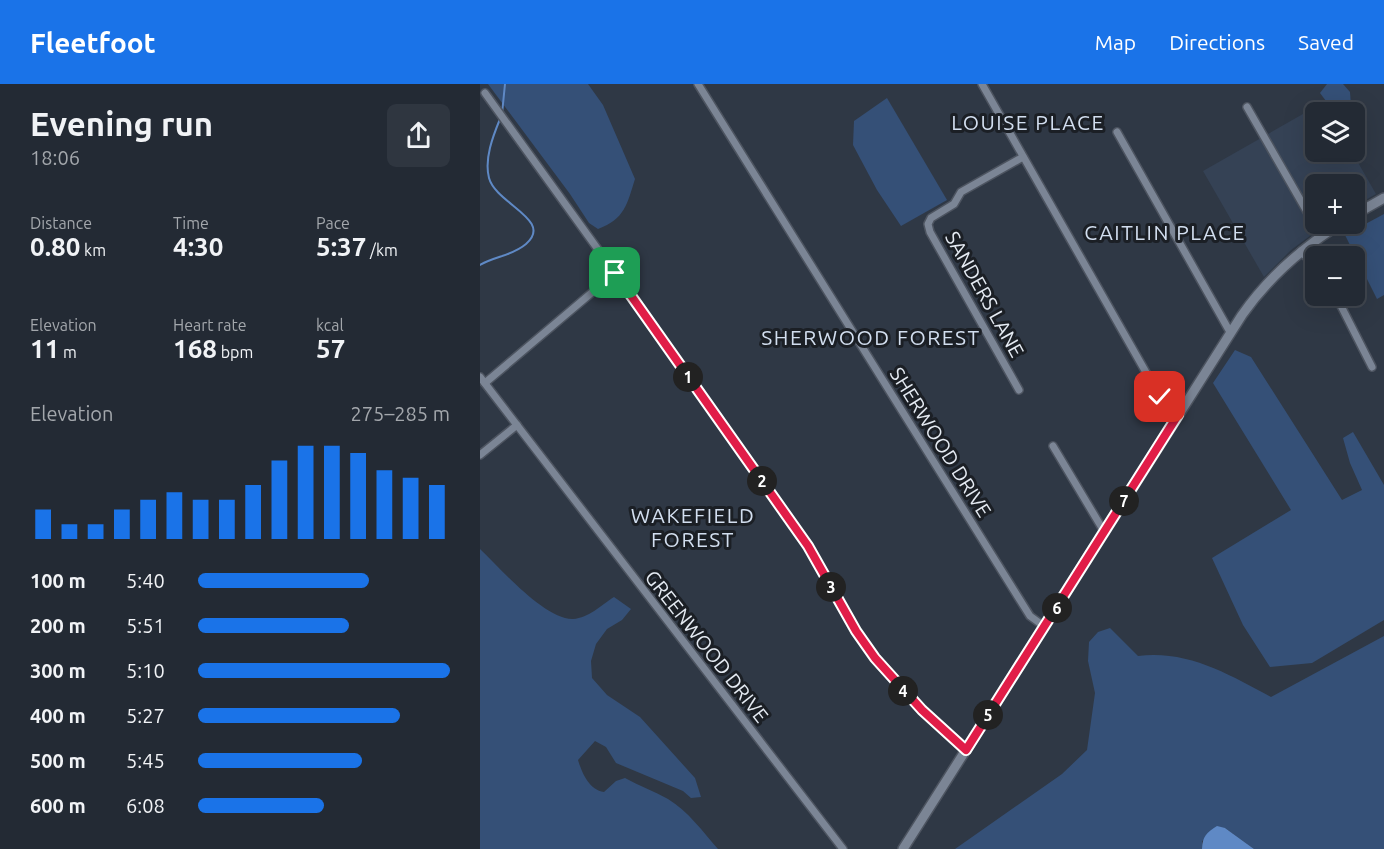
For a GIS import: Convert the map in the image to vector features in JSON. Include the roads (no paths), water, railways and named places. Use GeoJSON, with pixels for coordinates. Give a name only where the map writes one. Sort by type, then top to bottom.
{"type":"FeatureCollection","features":[{"type":"Feature","properties":{"kind":"street"},"geometry":{"type":"LineString","coordinates":[[982,84],[1160,397],[1178,415]]}},
{"type":"Feature","properties":{"kind":"street","name":"SHERWOOD DRIVE"},"geometry":{"type":"LineString","coordinates":[[698,85],[1030,616],[1045,627]]}},
{"type":"Feature","properties":{"kind":"street"},"geometry":{"type":"LineString","coordinates":[[485,93],[808,546],[845,612],[875,658],[922,710],[966,750]]}},
{"type":"Feature","properties":{"kind":"street"},"geometry":{"type":"LineString","coordinates":[[1246,107],[1321,236]]}},
{"type":"Feature","properties":{"kind":"street"},"geometry":{"type":"LineString","coordinates":[[1117,132],[1230,332]]}},
{"type":"Feature","properties":{"kind":"street","name":"SANDERS LANE"},"geometry":{"type":"LineString","coordinates":[[1019,390],[930,232],[928,224],[931,218],[954,204],[961,192],[1023,157]]}},
{"type":"Feature","properties":{"kind":"street"},"geometry":{"type":"LineString","coordinates":[[1365,209],[1384,198]]}},
{"type":"Feature","properties":{"kind":"street"},"geometry":{"type":"LineString","coordinates":[[903,849],[1105,533],[1230,332],[1265,285],[1301,251],[1324,234]]}},
{"type":"Feature","properties":{"kind":"street"},"geometry":{"type":"LineString","coordinates":[[1301,251],[1305,256]]}},
{"type":"Feature","properties":{"kind":"street"},"geometry":{"type":"LineString","coordinates":[[483,380],[615,273]]}},
{"type":"Feature","properties":{"kind":"street"},"geometry":{"type":"LineString","coordinates":[[1341,306],[1372,367]]}},
{"type":"Feature","properties":{"kind":"street","name":"GREENWOOD DRIVE"},"geometry":{"type":"LineString","coordinates":[[483,380],[843,849]]}},
{"type":"Feature","properties":{"kind":"street"},"geometry":{"type":"LineString","coordinates":[[480,456],[517,425]]}},
{"type":"Feature","properties":{"kind":"street"},"geometry":{"type":"LineString","coordinates":[[1053,446],[1105,533]]}},
{"type":"Feature","properties":{"kind":"waterway"},"geometry":{"type":"LineString","coordinates":[[502,114],[505,84]]}},
{"type":"Feature","properties":{"kind":"waterway"},"geometry":{"type":"LineString","coordinates":[[480,265],[521,248],[533,235],[533,227],[528,219],[502,196],[489,178],[488,155],[500,119]]}},
{"type":"Feature","properties":{"kind":"district","name":"LOUISE PLACE"},"geometry":{"type":"Point","coordinates":[1028,122]}},
{"type":"Feature","properties":{"kind":"district","name":"CAITLIN PLACE"},"geometry":{"type":"Point","coordinates":[1165,232]}},
{"type":"Feature","properties":{"kind":"district","name":"SHERWOOD FOREST"},"geometry":{"type":"Point","coordinates":[871,337]}},
{"type":"Feature","properties":{"kind":"district","name":"WAKEFIELD FOREST"},"geometry":{"type":"Point","coordinates":[693,527]}}]}
